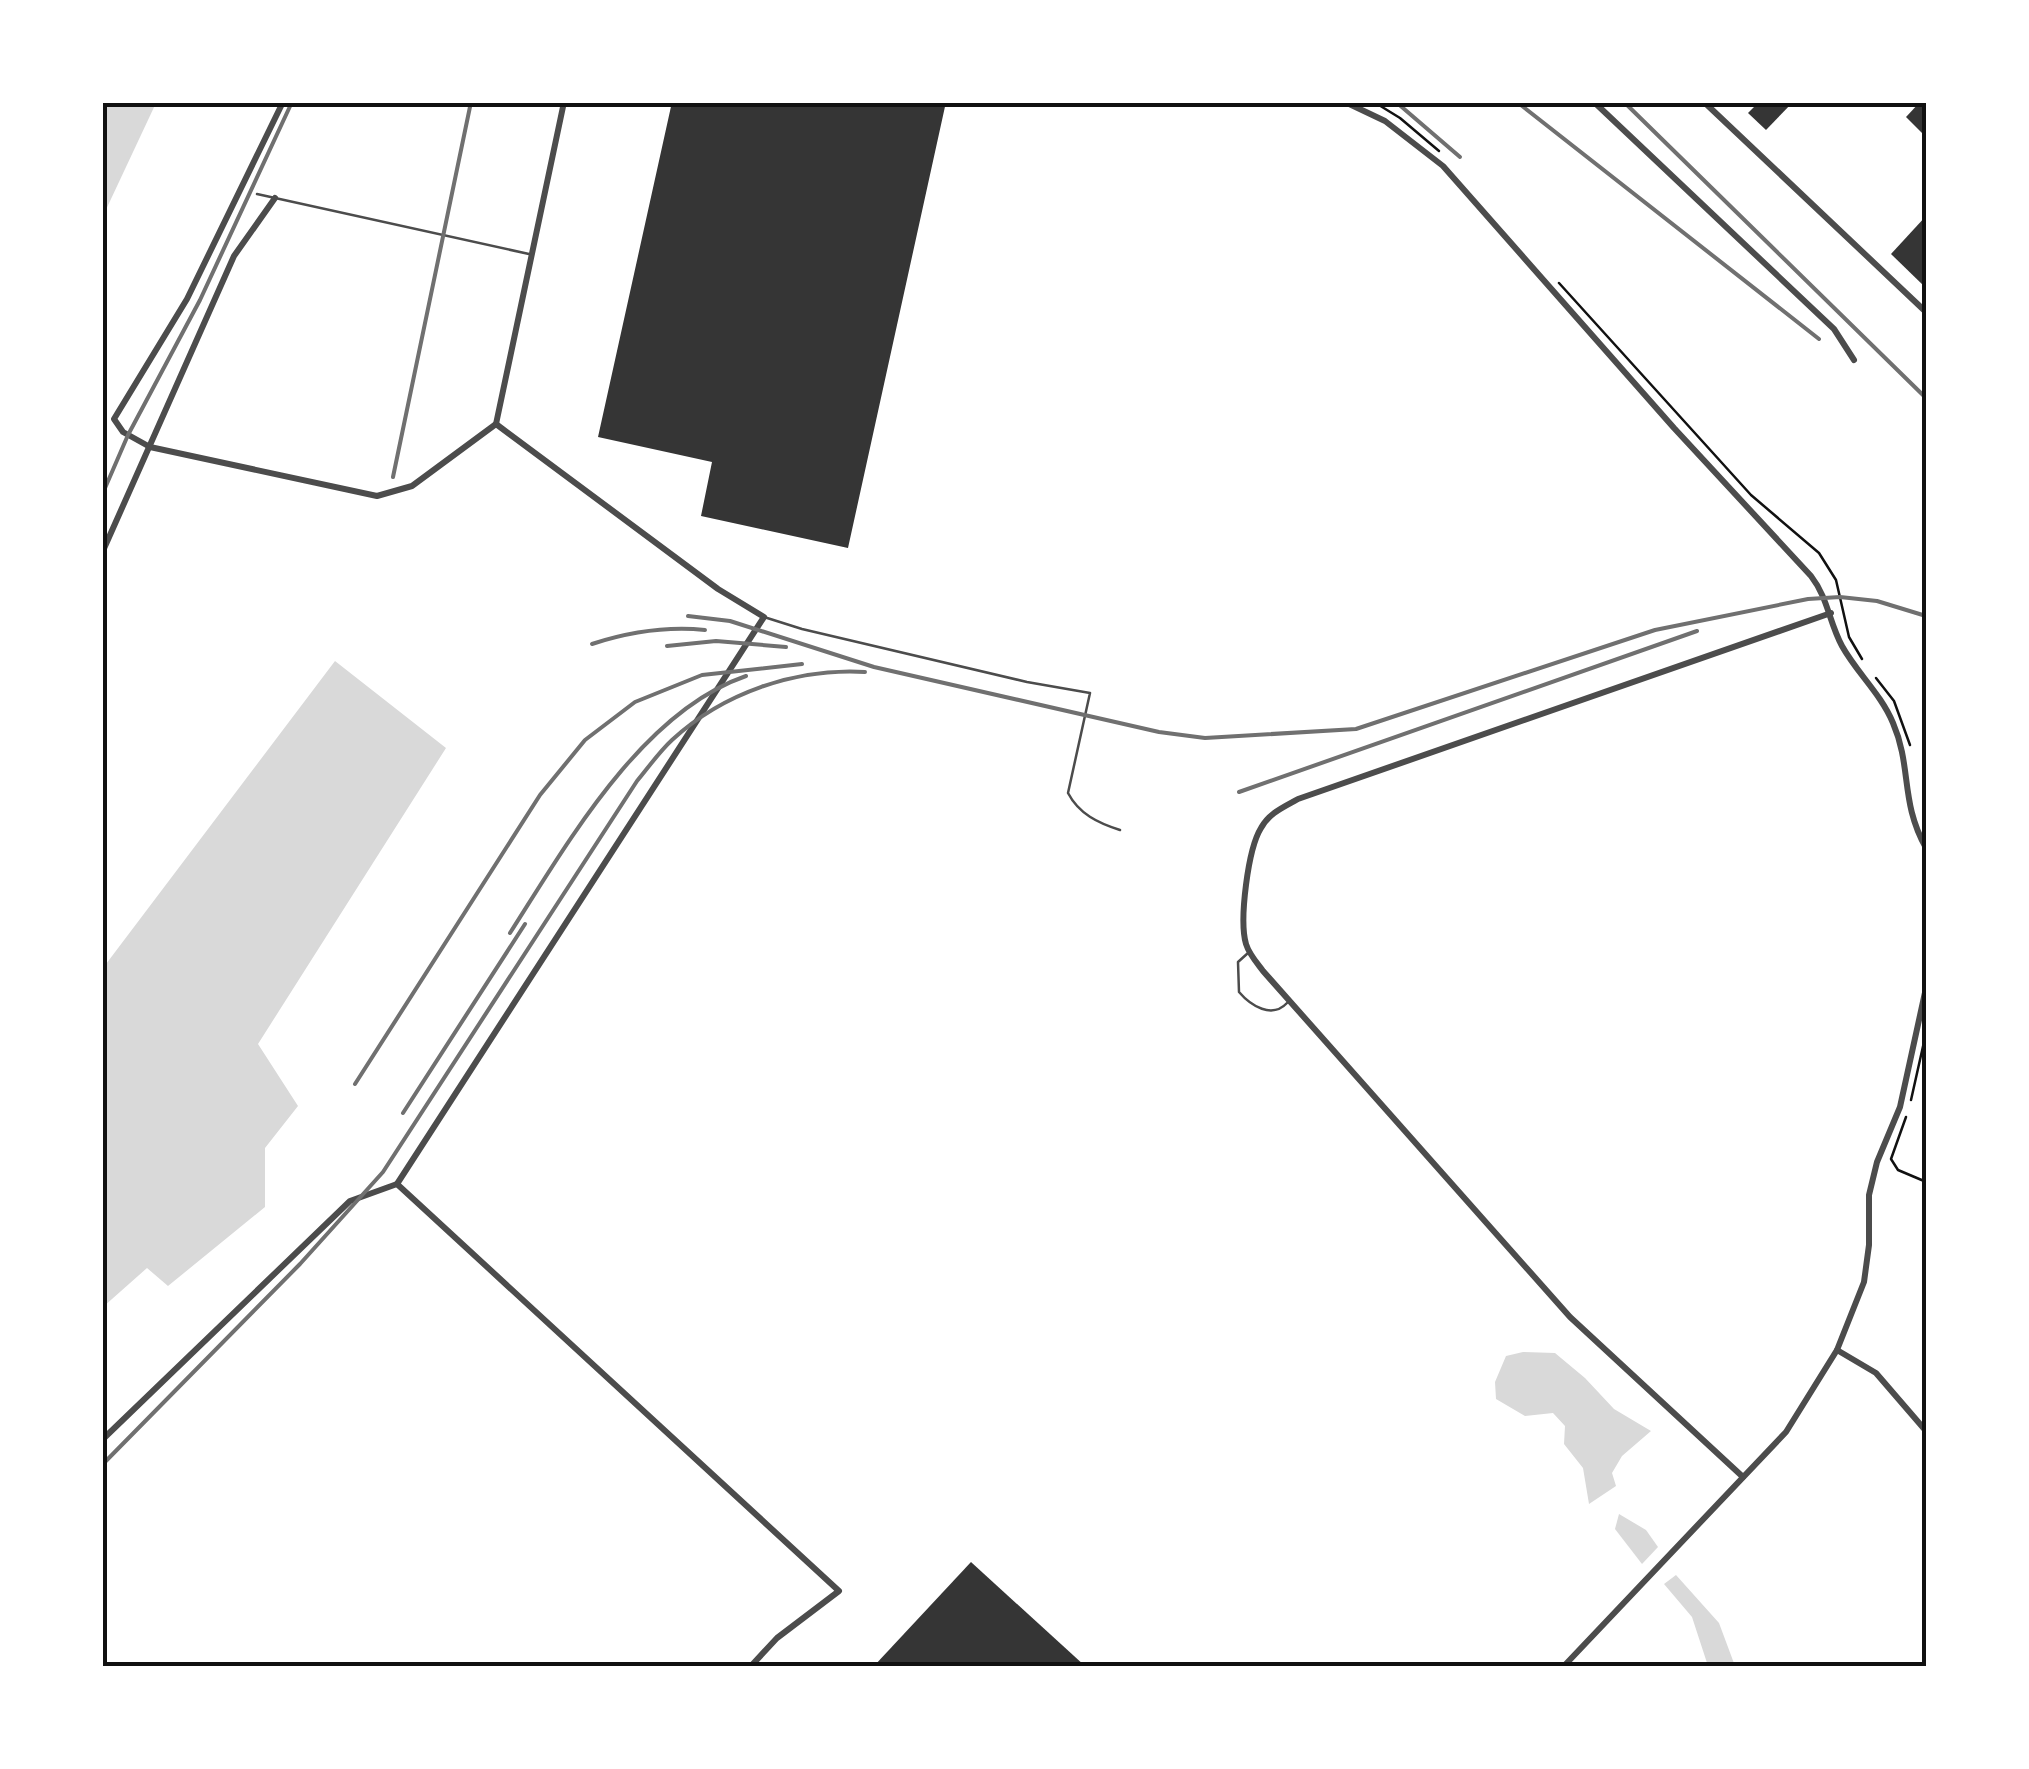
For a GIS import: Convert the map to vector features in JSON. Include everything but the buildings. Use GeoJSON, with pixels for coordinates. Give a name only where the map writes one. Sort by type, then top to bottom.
{"type":"FeatureCollection","features":[{"type":"Feature","properties":{"kind":"street"},"geometry":{"type":"LineString","coordinates":[[282,102],[187,298],[114,419],[123,432],[150,448],[377,496],[412,486],[496,424],[564,102]]}},
{"type":"Feature","properties":{"kind":"street"},"geometry":{"type":"LineString","coordinates":[[1346,102],[1385,120],[1444,166],[1674,428],[1811,576],[1826,596],[1842,644],[1893,723],[1902,753],[1910,814],[1926,848]]}},
{"type":"Feature","properties":{"kind":"street"},"geometry":{"type":"LineString","coordinates":[[1594,102],[1834,329],[1854,360]]}},
{"type":"Feature","properties":{"kind":"street"},"geometry":{"type":"LineString","coordinates":[[1704,102],[1926,312]]}},
{"type":"Feature","properties":{"kind":"street"},"geometry":{"type":"LineString","coordinates":[[102,553],[234,256],[275,198]]}},
{"type":"Feature","properties":{"kind":"street"},"geometry":{"type":"LineString","coordinates":[[102,1440],[350,1201],[397,1184],[764,617],[718,589],[496,424]]}},
{"type":"Feature","properties":{"kind":"street"},"geometry":{"type":"LineString","coordinates":[[1743,1477],[1570,1316],[1289,1001],[1249,952],[1244,930],[1253,842],[1273,813],[1298,799],[1831,613]]}},
{"type":"Feature","properties":{"kind":"street"},"geometry":{"type":"LineString","coordinates":[[1564,1666],[1786,1432],[1837,1350],[1864,1282],[1869,1195],[1900,1107],[1926,988]]}},
{"type":"Feature","properties":{"kind":"street"},"geometry":{"type":"LineString","coordinates":[[397,1184],[839,1590],[778,1638],[750,1666]]}},
{"type":"Feature","properties":{"kind":"street"},"geometry":{"type":"LineString","coordinates":[[1837,1350],[1876,1373],[1926,1431]]}},
{"type":"Feature","properties":{"kind":"lane"},"geometry":{"type":"LineString","coordinates":[[257,194],[532,255]]}},
{"type":"Feature","properties":{"kind":"lane"},"geometry":{"type":"LineString","coordinates":[[764,617],[1027,682],[1090,693],[1068,793],[1086,815],[1120,830]]}},
{"type":"Feature","properties":{"kind":"lane"},"geometry":{"type":"LineString","coordinates":[[1249,952],[1238,962],[1238,992],[1248,1003],[1271,1012],[1283,1009],[1289,1001]]}},
{"type":"Feature","properties":{"kind":"path"},"geometry":{"type":"LineString","coordinates":[[1926,1034],[1920,1070],[1891,1159],[1898,1170],[1924,1182],[1926,1178]]}},
{"type":"Feature","properties":{"kind":"shaded area"},"geometry":{"type":"Polygon","coordinates":[[[102,103],[156,103],[103,216],[102,103]]]}},
{"type":"Feature","properties":{"kind":"shaded area"},"geometry":{"type":"Polygon","coordinates":[[[335,661],[446,748],[258,1044],[298,1106],[265,1148],[265,1207],[168,1286],[147,1268],[103,1307],[103,968],[335,661]]]}},
{"type":"Feature","properties":{"kind":"shaded area"},"geometry":{"type":"Polygon","coordinates":[[[1555,1353],[1614,1409],[1651,1431],[1622,1456],[1612,1473],[1616,1486],[1589,1504],[1583,1468],[1564,1444],[1565,1426],[1553,1413],[1525,1416],[1496,1399],[1495,1382],[1506,1356],[1555,1353]]]}},
{"type":"Feature","properties":{"kind":"shaded area"},"geometry":{"type":"Polygon","coordinates":[[[1619,1514],[1646,1530],[1658,1547],[1642,1564],[1615,1529],[1619,1514]]]}},
{"type":"Feature","properties":{"kind":"shaded area"},"geometry":{"type":"Polygon","coordinates":[[[1676,1575],[1719,1623],[1735,1666],[1708,1666],[1692,1617],[1664,1584],[1676,1575]]]}},
{"type":"Feature","properties":{"kind":"railway"},"geometry":{"type":"LineString","coordinates":[[102,495],[128,435],[200,300],[292,102]]}},
{"type":"Feature","properties":{"kind":"railway"},"geometry":{"type":"LineString","coordinates":[[393,477],[471,102]]}},
{"type":"Feature","properties":{"kind":"railway"},"geometry":{"type":"LineString","coordinates":[[1396,102],[1460,157]]}},
{"type":"Feature","properties":{"kind":"railway"},"geometry":{"type":"LineString","coordinates":[[1517,102],[1819,339]]}},
{"type":"Feature","properties":{"kind":"railway"},"geometry":{"type":"LineString","coordinates":[[1624,102],[1926,398]]}},
{"type":"Feature","properties":{"kind":"railway"},"geometry":{"type":"LineString","coordinates":[[688,616],[730,621],[874,667],[1159,732],[1205,738],[1356,729],[1655,630],[1808,599],[1877,601],[1926,616]]}},
{"type":"Feature","properties":{"kind":"railway"},"geometry":{"type":"LineString","coordinates":[[592,644],[647,631],[705,630]]}},
{"type":"Feature","properties":{"kind":"railway"},"geometry":{"type":"LineString","coordinates":[[1239,792],[1697,631]]}},
{"type":"Feature","properties":{"kind":"railway"},"geometry":{"type":"LineString","coordinates":[[667,646],[716,641],[786,647]]}},
{"type":"Feature","properties":{"kind":"railway"},"geometry":{"type":"LineString","coordinates":[[355,1084],[540,795],[585,740],[635,702],[702,675],[802,664]]}},
{"type":"Feature","properties":{"kind":"railway"},"geometry":{"type":"LineString","coordinates":[[102,1465],[300,1264],[383,1172],[637,781],[667,745],[714,709],[761,687],[812,674],[865,672]]}},
{"type":"Feature","properties":{"kind":"railway"},"geometry":{"type":"LineString","coordinates":[[510,933],[582,822],[640,750],[708,694],[746,676]]}},
{"type":"Feature","properties":{"kind":"railway"},"geometry":{"type":"LineString","coordinates":[[403,1113],[525,924]]}}]}
